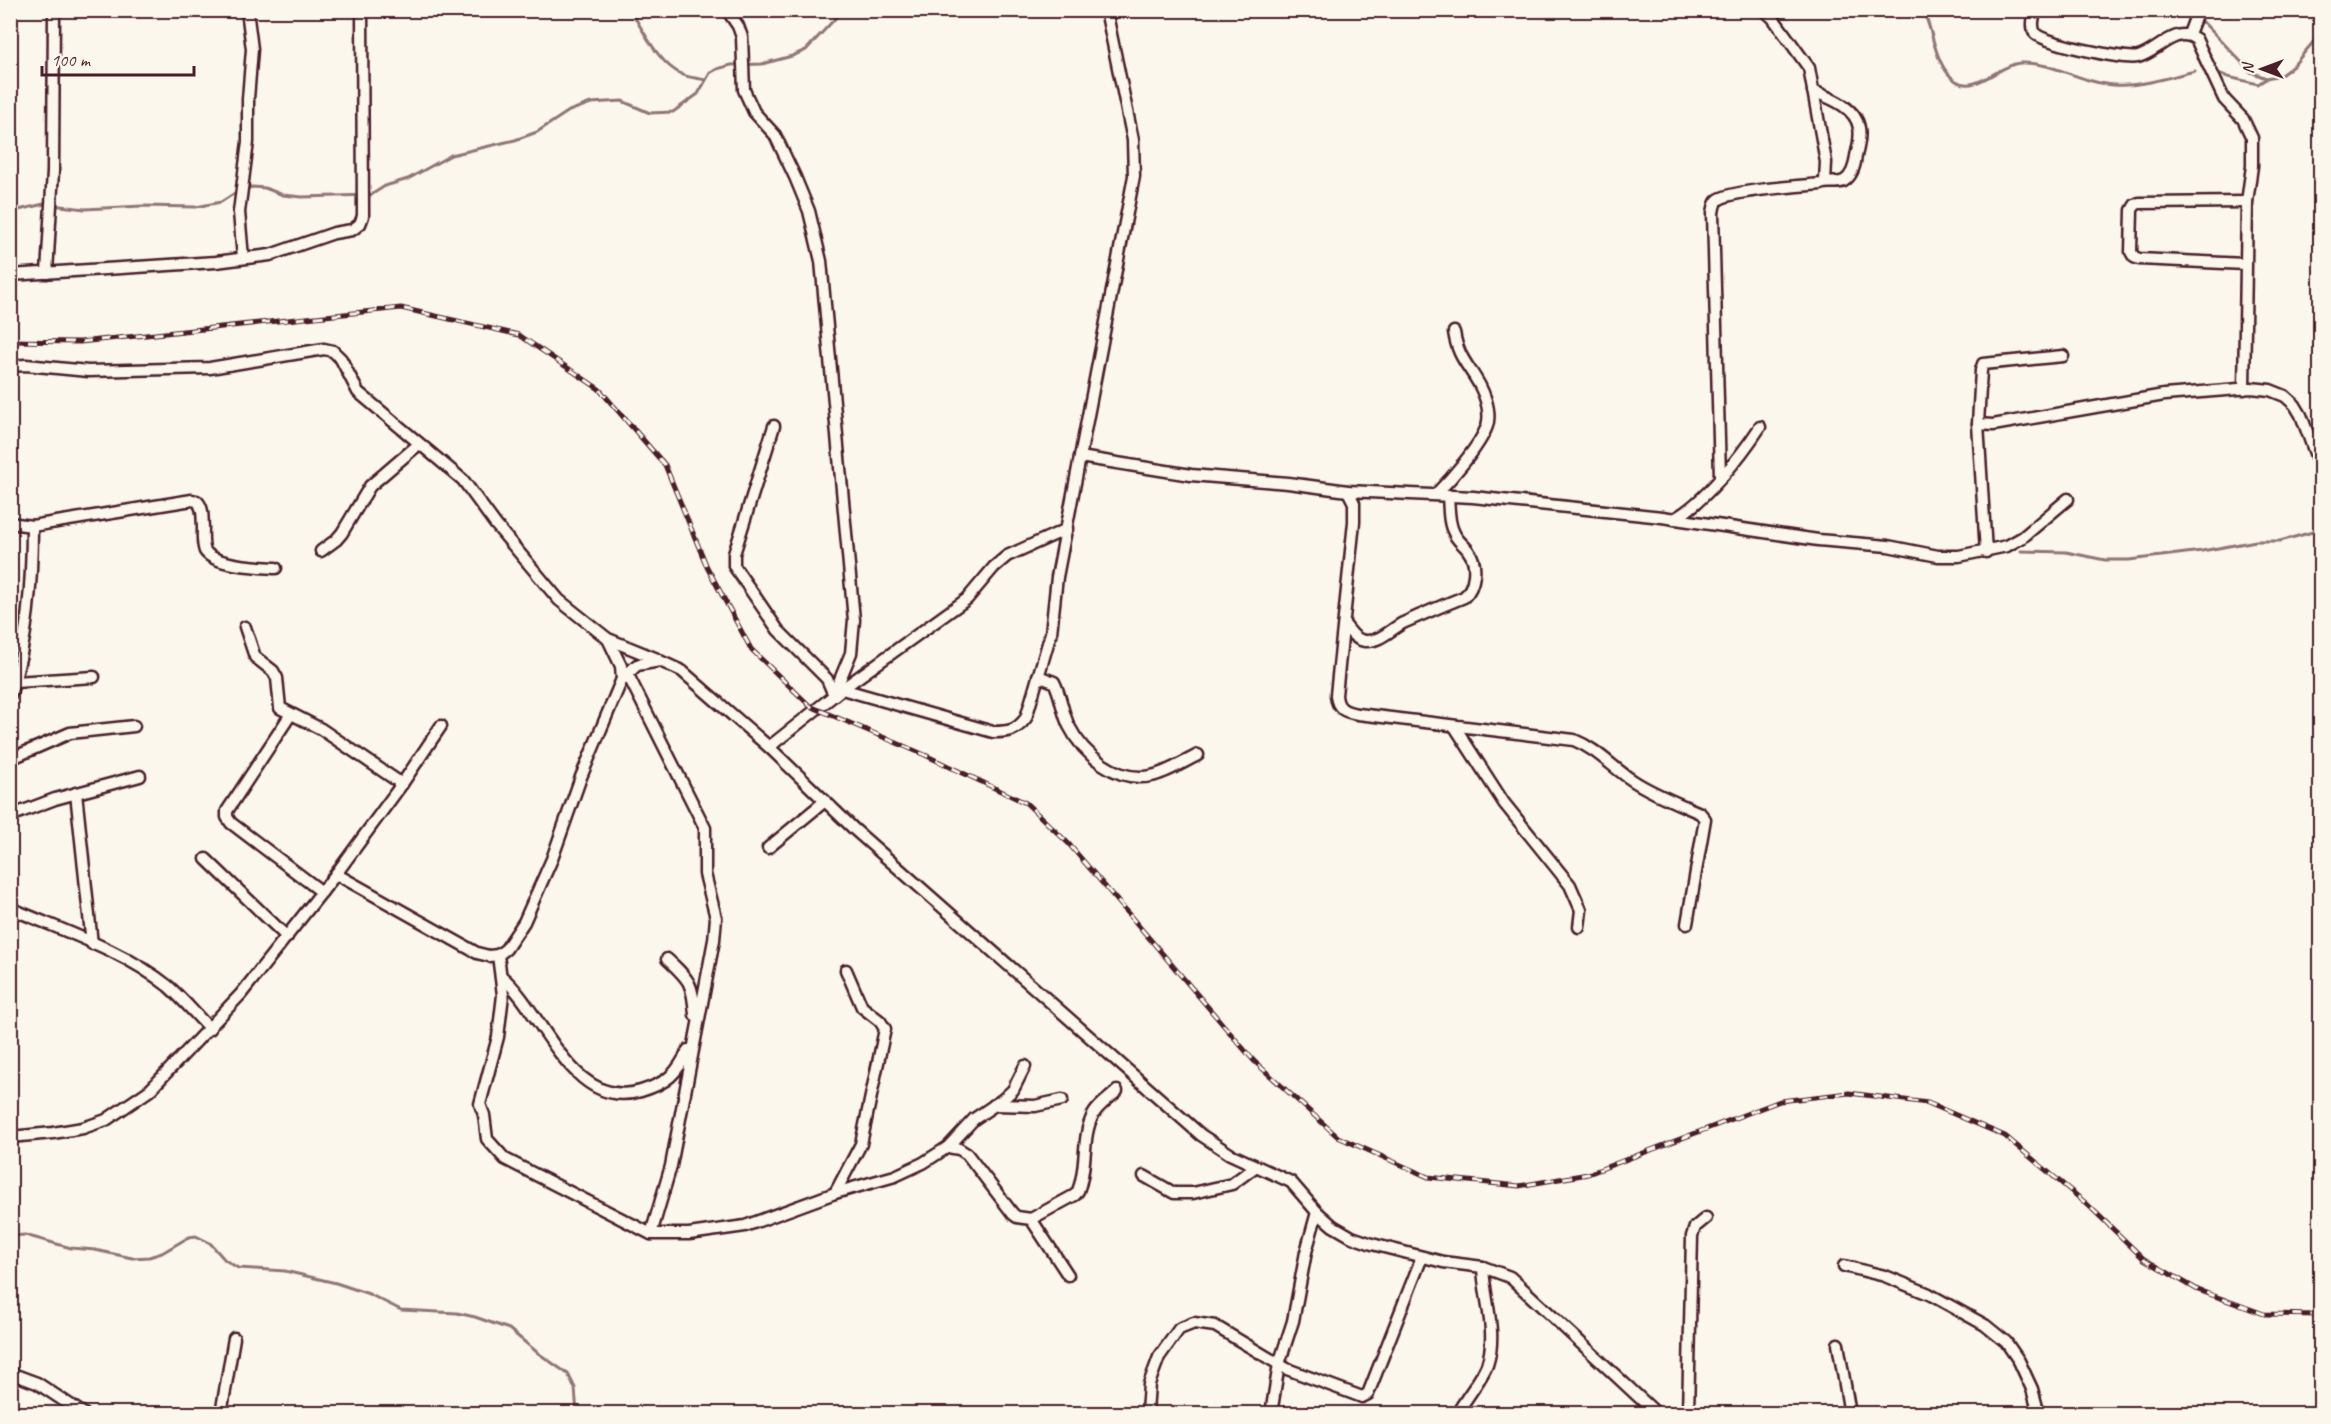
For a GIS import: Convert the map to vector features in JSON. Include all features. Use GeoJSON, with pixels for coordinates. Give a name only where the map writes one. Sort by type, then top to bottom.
{"type":"FeatureCollection","features":[{"type":"Feature","properties":{"kind":"street"},"geometry":{"type":"LineString","coordinates":[[47,273],[53,160],[54,10]]}},
{"type":"Feature","properties":{"kind":"street"},"geometry":{"type":"LineString","coordinates":[[243,258],[239,212],[248,142],[248,99],[252,49],[247,10]]}},
{"type":"Feature","properties":{"kind":"street"},"geometry":{"type":"LineString","coordinates":[[10,275],[216,262],[270,255],[334,233],[352,230],[360,224],[363,216],[362,10]]}},
{"type":"Feature","properties":{"kind":"street"},"geometry":{"type":"LineString","coordinates":[[727,10],[738,26],[742,37],[744,90],[754,112],[776,135],[809,211],[821,261],[854,620],[851,653],[837,693]]}},
{"type":"Feature","properties":{"kind":"street"},"geometry":{"type":"LineString","coordinates":[[774,426],[734,554],[734,566],[778,630],[827,679],[837,693],[993,732],[1018,729],[1026,718],[1051,633],[1057,577],[1134,176],[1133,140],[1106,10]]}},
{"type":"Feature","properties":{"kind":"street"},"geometry":{"type":"LineString","coordinates":[[1764,10],[1773,18],[1809,68],[1826,162],[1825,182]]}},
{"type":"Feature","properties":{"kind":"street"},"geometry":{"type":"LineString","coordinates":[[2036,10],[2032,25],[2035,33],[2047,41],[2121,57],[2136,57],[2149,53],[2169,39],[2189,34],[2196,39],[2224,99],[2249,128],[2253,150],[2247,201],[2244,389]]}},
{"type":"Feature","properties":{"kind":"street"},"geometry":{"type":"LineString","coordinates":[[2189,34],[2198,10]]}},
{"type":"Feature","properties":{"kind":"street"},"geometry":{"type":"LineString","coordinates":[[1720,477],[1713,213],[1715,204],[1719,199],[1746,192],[1825,182],[1837,183],[1850,175],[1856,162],[1860,131],[1856,118],[1843,105],[1813,91]]}},
{"type":"Feature","properties":{"kind":"street"},"geometry":{"type":"LineString","coordinates":[[2245,264],[2134,257],[2131,252],[2132,210],[2139,203],[2247,201]]}},
{"type":"Feature","properties":{"kind":"street"},"geometry":{"type":"LineString","coordinates":[[1436,494],[1451,479],[1482,436],[1488,417],[1485,395],[1459,355],[1454,332]]}},
{"type":"Feature","properties":{"kind":"street"},"geometry":{"type":"LineString","coordinates":[[10,366],[26,365],[88,371],[210,368],[324,349],[333,351],[341,358],[358,392],[463,480],[496,525],[559,600],[608,639],[682,671],[770,747],[855,830],[1201,1135],[1230,1154],[1290,1182],[1317,1212],[1333,1226],[1352,1237],[1422,1257],[1496,1270],[1510,1277],[1657,1413]]}},
{"type":"Feature","properties":{"kind":"street"},"geometry":{"type":"LineString","coordinates":[[1986,552],[1978,424],[1983,364],[2063,356]]}},
{"type":"Feature","properties":{"kind":"street"},"geometry":{"type":"LineString","coordinates":[[1978,424],[1993,425],[2164,395],[2244,389],[2270,390],[2285,396],[2295,405],[2301,415],[2320,467]]}},
{"type":"Feature","properties":{"kind":"street"},"geometry":{"type":"LineString","coordinates":[[1674,519],[1693,506],[1740,456],[1760,427]]}},
{"type":"Feature","properties":{"kind":"street"},"geometry":{"type":"LineString","coordinates":[[321,551],[342,533],[370,486],[419,444]]}},
{"type":"Feature","properties":{"kind":"street"},"geometry":{"type":"LineString","coordinates":[[1080,457],[1164,472],[1348,491],[1448,495],[1674,519],[1818,540],[1888,546],[1938,556],[1959,556],[2007,546],[2023,537],[2068,499]]}},
{"type":"Feature","properties":{"kind":"street"},"geometry":{"type":"LineString","coordinates":[[1348,491],[1354,503],[1354,522],[1336,694],[1337,703],[1341,709],[1358,714],[1455,727],[1574,740],[1586,745],[1630,780],[1700,813],[1705,819],[1687,924]]}},
{"type":"Feature","properties":{"kind":"street"},"geometry":{"type":"LineString","coordinates":[[1344,624],[1357,639],[1371,641],[1402,624],[1464,597],[1469,592],[1474,573],[1473,562],[1471,553],[1454,533],[1448,495]]}},
{"type":"Feature","properties":{"kind":"street"},"geometry":{"type":"LineString","coordinates":[[10,523],[32,526],[192,500],[202,506],[203,545],[206,552],[242,567],[276,568]]}},
{"type":"Feature","properties":{"kind":"street"},"geometry":{"type":"LineString","coordinates":[[10,696],[25,638],[29,603],[32,526]]}},
{"type":"Feature","properties":{"kind":"street"},"geometry":{"type":"LineString","coordinates":[[770,747],[837,693],[967,599],[994,567],[1007,556],[1067,529]]}},
{"type":"Feature","properties":{"kind":"street"},"geometry":{"type":"LineString","coordinates":[[245,627],[255,657],[273,671],[277,678],[280,708],[321,729],[402,784]]}},
{"type":"Feature","properties":{"kind":"street"},"geometry":{"type":"LineString","coordinates":[[608,639],[705,828],[705,874],[716,918],[714,940],[671,1166],[651,1234]]}},
{"type":"Feature","properties":{"kind":"street"},"geometry":{"type":"LineString","coordinates":[[336,874],[477,953],[489,956],[498,955],[506,949],[524,922],[548,870],[581,777],[625,676],[637,665],[660,661]]}},
{"type":"Feature","properties":{"kind":"street"},"geometry":{"type":"LineString","coordinates":[[1038,676],[1054,682],[1068,725],[1086,750],[1098,762],[1114,770],[1134,776],[1150,776],[1198,755]]}},
{"type":"Feature","properties":{"kind":"street"},"geometry":{"type":"LineString","coordinates":[[15,682],[94,677]]}},
{"type":"Feature","properties":{"kind":"street"},"geometry":{"type":"LineString","coordinates":[[291,714],[227,811],[227,817],[231,823],[322,892]]}},
{"type":"Feature","properties":{"kind":"street"},"geometry":{"type":"LineString","coordinates":[[10,759],[70,733],[134,726]]}},
{"type":"Feature","properties":{"kind":"street"},"geometry":{"type":"LineString","coordinates":[[10,1137],[83,1128],[106,1120],[150,1090],[242,994],[336,874],[441,726]]}},
{"type":"Feature","properties":{"kind":"street"},"geometry":{"type":"LineString","coordinates":[[1455,727],[1504,803],[1570,885],[1581,910],[1579,927]]}},
{"type":"Feature","properties":{"kind":"street"},"geometry":{"type":"LineString","coordinates":[[10,816],[76,793],[140,776]]}},
{"type":"Feature","properties":{"kind":"street"},"geometry":{"type":"LineString","coordinates":[[76,793],[92,944]]}},
{"type":"Feature","properties":{"kind":"street"},"geometry":{"type":"LineString","coordinates":[[768,848],[825,801]]}},
{"type":"Feature","properties":{"kind":"street"},"geometry":{"type":"LineString","coordinates":[[206,859],[287,937]]}},
{"type":"Feature","properties":{"kind":"street"},"geometry":{"type":"LineString","coordinates":[[10,908],[139,966],[168,987],[210,1029]]}},
{"type":"Feature","properties":{"kind":"street"},"geometry":{"type":"LineString","coordinates":[[498,955],[503,995],[498,1037],[480,1104],[487,1139],[505,1159],[651,1234],[689,1234],[745,1226],[835,1193],[895,1176],[948,1148],[974,1119],[1013,1090],[1025,1066]]}},
{"type":"Feature","properties":{"kind":"street"},"geometry":{"type":"LineString","coordinates":[[501,976],[519,994],[577,1074],[592,1087],[613,1093],[637,1092],[656,1087],[670,1078],[680,1067],[694,1031],[695,1015],[691,984],[684,974],[667,959]]}},
{"type":"Feature","properties":{"kind":"street"},"geometry":{"type":"LineString","coordinates":[[835,1193],[861,1144],[885,1029],[880,1020],[862,1007],[846,970]]}},
{"type":"Feature","properties":{"kind":"street"},"geometry":{"type":"LineString","coordinates":[[948,1148],[959,1149],[967,1154],[1013,1214],[1017,1217],[1031,1219],[1075,1195],[1078,1191],[1093,1115],[1117,1091]]}},
{"type":"Feature","properties":{"kind":"street"},"geometry":{"type":"LineString","coordinates":[[994,1105],[1035,1106],[1062,1100]]}},
{"type":"Feature","properties":{"kind":"street"},"geometry":{"type":"LineString","coordinates":[[1144,1176],[1174,1193],[1182,1194],[1232,1184],[1255,1167]]}},
{"type":"Feature","properties":{"kind":"street"},"geometry":{"type":"LineString","coordinates":[[1271,1413],[1279,1364],[1293,1321],[1306,1252],[1317,1212]]}},
{"type":"Feature","properties":{"kind":"street"},"geometry":{"type":"LineString","coordinates":[[1688,1413],[1692,1236],[1695,1227],[1707,1218]]}},
{"type":"Feature","properties":{"kind":"street"},"geometry":{"type":"LineString","coordinates":[[1031,1219],[1068,1275]]}},
{"type":"Feature","properties":{"kind":"street"},"geometry":{"type":"LineString","coordinates":[[1147,1412],[1153,1371],[1159,1357],[1179,1329],[1194,1323],[1215,1326],[1279,1364],[1352,1394],[1362,1397],[1368,1394],[1422,1257]]}},
{"type":"Feature","properties":{"kind":"street"},"geometry":{"type":"LineString","coordinates":[[1844,1266],[1886,1276],[1929,1294],[1985,1325],[2006,1342],[2019,1361],[2032,1389],[2039,1413]]}},
{"type":"Feature","properties":{"kind":"street"},"geometry":{"type":"LineString","coordinates":[[1457,1413],[1486,1366],[1490,1350],[1491,1331],[1483,1267]]}},
{"type":"Feature","properties":{"kind":"street"},"geometry":{"type":"LineString","coordinates":[[220,1413],[234,1338]]}},
{"type":"Feature","properties":{"kind":"street"},"geometry":{"type":"LineString","coordinates":[[1838,1344],[1850,1413]]}},
{"type":"Feature","properties":{"kind":"street"},"geometry":{"type":"LineString","coordinates":[[10,1373],[37,1383],[84,1413]]}},
{"type":"Feature","properties":{"kind":"waterway"},"geometry":{"type":"LineString","coordinates":[[630,10],[652,46],[665,62],[684,75],[705,80]]}},
{"type":"Feature","properties":{"kind":"waterway"},"geometry":{"type":"LineString","coordinates":[[244,189],[265,188],[283,195],[302,197],[371,195],[385,186],[408,179],[451,155],[515,140],[537,132],[569,111],[591,103],[622,101],[650,113],[673,112],[698,94],[710,73],[717,69],[731,65],[762,64],[806,50],[843,10]]}},
{"type":"Feature","properties":{"kind":"waterway"},"geometry":{"type":"LineString","coordinates":[[1923,10],[1943,67],[1956,81],[1964,84],[1972,84],[2004,68],[2020,63],[2044,65],[2114,85],[2145,83],[2195,71]]}},
{"type":"Feature","properties":{"kind":"waterway"},"geometry":{"type":"LineString","coordinates":[[2166,10],[2204,23],[2251,72],[2266,78],[2281,75],[2293,66],[2320,34]]}},
{"type":"Feature","properties":{"kind":"waterway"},"geometry":{"type":"LineString","coordinates":[[2216,72],[2258,84],[2266,79]]}},
{"type":"Feature","properties":{"kind":"waterway"},"geometry":{"type":"LineString","coordinates":[[10,212],[44,204],[85,209],[142,206],[196,207],[221,202],[238,191]]}},
{"type":"Feature","properties":{"kind":"waterway"},"geometry":{"type":"LineString","coordinates":[[2021,551],[2066,552],[2105,560],[2129,560],[2202,551],[2256,541],[2280,541],[2320,530]]}},
{"type":"Feature","properties":{"kind":"waterway"},"geometry":{"type":"LineString","coordinates":[[10,1236],[25,1235],[71,1248],[95,1250],[132,1258],[149,1257],[162,1253],[189,1237],[196,1236],[210,1243],[225,1260],[238,1268],[285,1271],[336,1283],[369,1294],[401,1310],[457,1313],[475,1317],[509,1329],[568,1374],[575,1388],[577,1414]]}},
{"type":"Feature","properties":{"kind":"railway"},"geometry":{"type":"LineString","coordinates":[[10,341],[80,342],[401,308],[519,335],[599,389],[665,465],[707,567],[751,649],[810,706],[925,755],[1026,803],[1068,843],[1254,1061],[1338,1137],[1428,1177],[1519,1186],[1588,1174],[1780,1101],[1849,1093],[1928,1103],[2005,1136],[2088,1205],[2144,1259],[2198,1290],[2264,1314],[2320,1315]]}}]}
